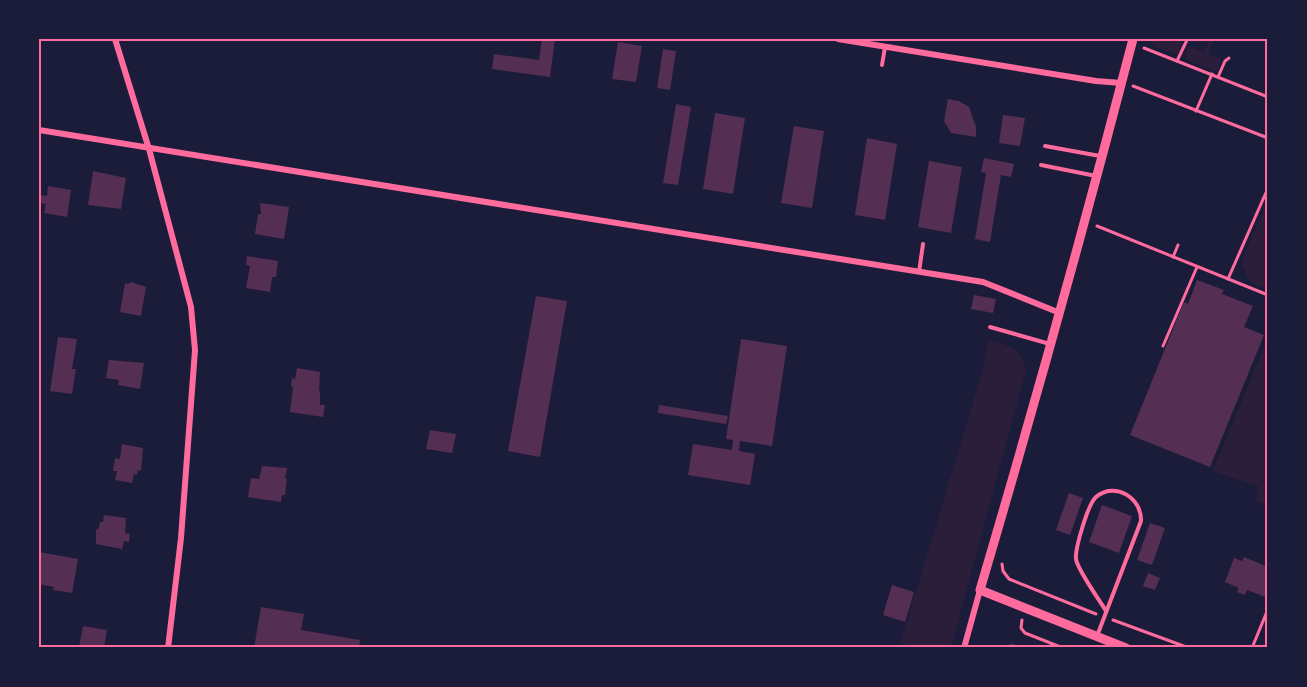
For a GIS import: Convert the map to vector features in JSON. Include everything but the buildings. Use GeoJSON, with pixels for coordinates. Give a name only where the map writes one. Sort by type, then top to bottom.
{"type":"FeatureCollection","features":[{"type":"Feature","properties":{"kind":"street"},"geometry":{"type":"LineString","coordinates":[[115,39],[149,149],[191,307],[195,350],[180,538],[168,648]]}},
{"type":"Feature","properties":{"kind":"street"},"geometry":{"type":"LineString","coordinates":[[838,39],[1096,81],[1121,83]]}},
{"type":"Feature","properties":{"kind":"street"},"geometry":{"type":"LineString","coordinates":[[964,648],[1052,344],[1133,39]]}},
{"type":"Feature","properties":{"kind":"street"},"geometry":{"type":"LineString","coordinates":[[39,130],[983,282],[1060,313]]}},
{"type":"Feature","properties":{"kind":"street"},"geometry":{"type":"LineString","coordinates":[[980,590],[1126,648]]}},
{"type":"Feature","properties":{"kind":"lane"},"geometry":{"type":"LineString","coordinates":[[882,65],[885,47]]}},
{"type":"Feature","properties":{"kind":"lane"},"geometry":{"type":"LineString","coordinates":[[1045,146],[1103,157]]}},
{"type":"Feature","properties":{"kind":"lane"},"geometry":{"type":"LineString","coordinates":[[1041,165],[1098,177]]}},
{"type":"Feature","properties":{"kind":"lane"},"geometry":{"type":"LineString","coordinates":[[919,272],[923,244]]}},
{"type":"Feature","properties":{"kind":"lane"},"geometry":{"type":"LineString","coordinates":[[990,327],[1052,344]]}},
{"type":"Feature","properties":{"kind":"lane"},"geometry":{"type":"LineString","coordinates":[[1097,636],[1141,518],[1140,507],[1133,499],[1123,493],[1109,491],[1099,495],[1092,502],[1076,556],[1079,566],[1106,611]]}},
{"type":"Feature","properties":{"kind":"path"},"geometry":{"type":"LineString","coordinates":[[1177,61],[1187,40]]}},
{"type":"Feature","properties":{"kind":"path"},"geometry":{"type":"LineString","coordinates":[[1143,47],[1268,97]]}},
{"type":"Feature","properties":{"kind":"path"},"geometry":{"type":"LineString","coordinates":[[1218,77],[1225,61],[1229,58]]}},
{"type":"Feature","properties":{"kind":"path"},"geometry":{"type":"LineString","coordinates":[[1196,111],[1212,74]]}},
{"type":"Feature","properties":{"kind":"path"},"geometry":{"type":"LineString","coordinates":[[1133,86],[1268,138]]}},
{"type":"Feature","properties":{"kind":"path"},"geometry":{"type":"LineString","coordinates":[[1268,106],[1268,123]]}},
{"type":"Feature","properties":{"kind":"path"},"geometry":{"type":"LineString","coordinates":[[1228,279],[1268,188]]}},
{"type":"Feature","properties":{"kind":"path"},"geometry":{"type":"LineString","coordinates":[[1096,226],[1268,295]]}},
{"type":"Feature","properties":{"kind":"path"},"geometry":{"type":"LineString","coordinates":[[1173,257],[1178,245]]}},
{"type":"Feature","properties":{"kind":"path"},"geometry":{"type":"LineString","coordinates":[[1163,346],[1197,267]]}},
{"type":"Feature","properties":{"kind":"path"},"geometry":{"type":"LineString","coordinates":[[1252,648],[1268,609]]}},
{"type":"Feature","properties":{"kind":"shaded area"},"geometry":{"type":"Polygon","coordinates":[[[1152,39],[1173,39],[1184,44],[1179,56],[1151,45],[1152,39]]]}},
{"type":"Feature","properties":{"kind":"shaded area"},"geometry":{"type":"Polygon","coordinates":[[[1210,39],[1214,39],[1208,54],[1221,59],[1218,69],[1213,71],[1187,60],[1185,55],[1188,46],[1204,52],[1210,39]]]}},
{"type":"Feature","properties":{"kind":"shaded area"},"geometry":{"type":"Polygon","coordinates":[[[1268,199],[1268,284],[1261,287],[1250,282],[1241,263],[1268,199]]]}},
{"type":"Feature","properties":{"kind":"shaded area"},"geometry":{"type":"Polygon","coordinates":[[[1268,338],[1268,506],[1255,501],[1259,487],[1213,471],[1268,338]]]}},
{"type":"Feature","properties":{"kind":"shaded area"},"geometry":{"type":"Polygon","coordinates":[[[988,339],[1013,348],[1021,356],[1026,370],[951,648],[899,648],[983,369],[988,339]]]}}]}
